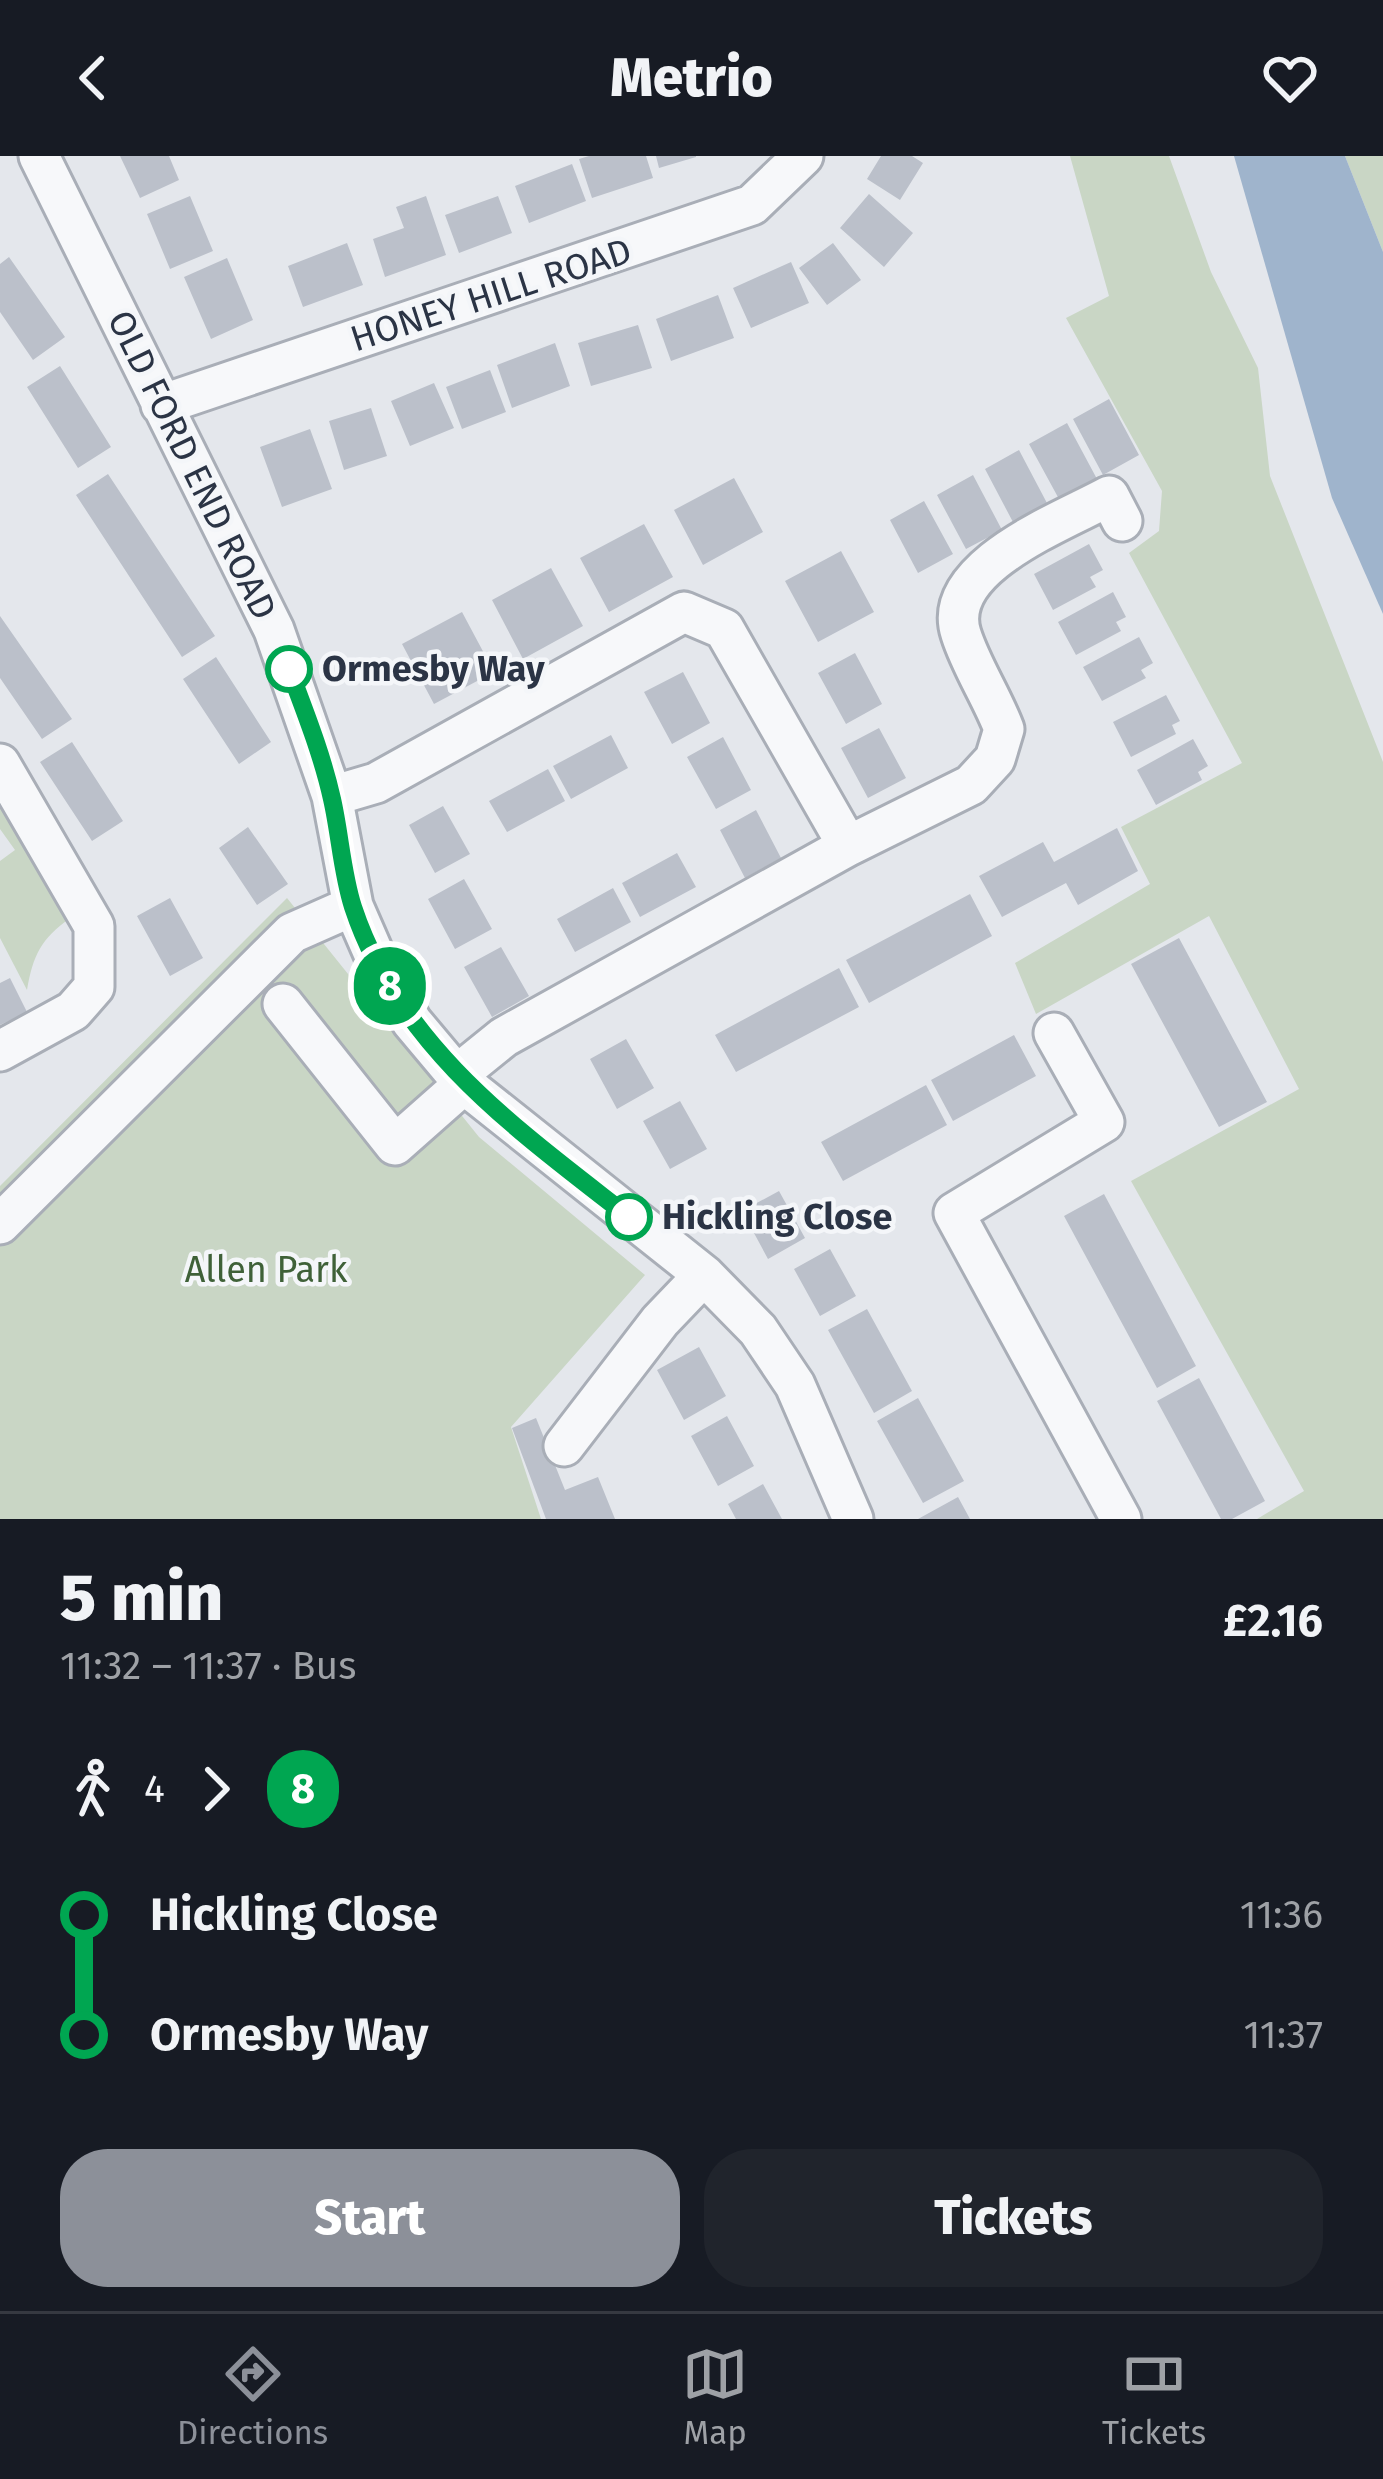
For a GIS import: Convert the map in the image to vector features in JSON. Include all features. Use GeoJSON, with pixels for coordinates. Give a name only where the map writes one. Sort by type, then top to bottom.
{"type":"FeatureCollection","features":[{"type":"Feature","properties":{"kind":"street","name":"OLD FORD END ROAD"},"geometry":{"type":"LineString","coordinates":[[39,156],[274,630],[332,796],[353,906],[401,1004],[461,1079],[704,1275],[758,1330],[795,1385],[853,1519]]}},
{"type":"Feature","properties":{"kind":"street","name":"HONEY HILL ROAD"},"geometry":{"type":"LineString","coordinates":[[161,404],[752,205],[803,156]]}},
{"type":"Feature","properties":{"kind":"street"},"geometry":{"type":"LineString","coordinates":[[283,1004],[394,1145],[504,1037],[848,847],[971,785],[995,759],[1004,729],[959,629],[963,596],[981,566],[1122,500]]}},
{"type":"Feature","properties":{"kind":"street"},"geometry":{"type":"LineString","coordinates":[[332,796],[376,783],[684,612],[724,629],[848,847]]}},
{"type":"Feature","properties":{"kind":"street"},"geometry":{"type":"LineString","coordinates":[[0,764],[94,926],[94,987],[73,1011],[0,1051]]}},
{"type":"Feature","properties":{"kind":"street"},"geometry":{"type":"LineString","coordinates":[[0,1224],[292,933],[353,906]]}},
{"type":"Feature","properties":{"kind":"street"},"geometry":{"type":"LineString","coordinates":[[1054,1034],[1104,1122],[955,1213],[1121,1519]]}},
{"type":"Feature","properties":{"kind":"street"},"geometry":{"type":"LineString","coordinates":[[564,1446],[660,1321],[704,1275]]}},
{"type":"Feature","properties":{"kind":"green space"},"geometry":{"type":"Polygon","coordinates":[[[1070,156],[1169,156],[1211,272],[1258,368],[1270,476],[1383,762],[1383,1519],[1257,1519],[1304,1491],[1131,1181],[1299,1089],[1209,916],[1036,1014],[1015,963],[1150,884],[1121,827],[1242,763],[1129,553],[1159,531],[1162,491],[1066,318],[1109,296],[1070,156]]]}},
{"type":"Feature","properties":{"kind":"green space"},"geometry":{"type":"Polygon","coordinates":[[[1345,156],[1383,156],[1383,252],[1345,156]]]}},
{"type":"Feature","properties":{"kind":"green space"},"geometry":{"type":"Polygon","coordinates":[[[0,793],[70,918],[40,949],[27,990],[0,938],[0,861],[15,850],[0,829],[0,793]]]}},
{"type":"Feature","properties":{"kind":"green space","name":"Allen Park"},"geometry":{"type":"Polygon","coordinates":[[[287,898],[479,1137],[645,1275],[511,1427],[541,1519],[0,1519],[0,1186],[287,898]]]}},
{"type":"Feature","properties":{"kind":"water"},"geometry":{"type":"Polygon","coordinates":[[[1234,156],[1345,156],[1383,252],[1383,614],[1332,498],[1234,156]]]}},
{"type":"Feature","properties":{"kind":"building"},"geometry":{"type":"Polygon","coordinates":[[[120,156],[169,156],[179,180],[140,198],[120,156]]]}},
{"type":"Feature","properties":{"kind":"building"},"geometry":{"type":"Polygon","coordinates":[[[646,156],[653,178],[592,198],[579,159],[646,156]]]}},
{"type":"Feature","properties":{"kind":"building"},"geometry":{"type":"Polygon","coordinates":[[[656,156],[696,156],[696,157],[659,168],[656,156]]]}},
{"type":"Feature","properties":{"kind":"building"},"geometry":{"type":"Polygon","coordinates":[[[881,156],[912,156],[923,163],[900,200],[867,179],[881,156]]]}},
{"type":"Feature","properties":{"kind":"building"},"geometry":{"type":"Polygon","coordinates":[[[572,164],[586,201],[529,223],[515,186],[572,164]]]}},
{"type":"Feature","properties":{"kind":"building"},"geometry":{"type":"Polygon","coordinates":[[[869,194],[913,233],[884,267],[840,228],[869,194]]]}},
{"type":"Feature","properties":{"kind":"building"},"geometry":{"type":"Polygon","coordinates":[[[190,196],[213,251],[170,269],[147,214],[190,196]]]}},
{"type":"Feature","properties":{"kind":"building"},"geometry":{"type":"Polygon","coordinates":[[[426,196],[446,255],[385,277],[373,239],[404,228],[396,207],[426,196]]]}},
{"type":"Feature","properties":{"kind":"building"},"geometry":{"type":"Polygon","coordinates":[[[498,196],[512,233],[459,253],[445,215],[498,196]]]}},
{"type":"Feature","properties":{"kind":"building"},"geometry":{"type":"Polygon","coordinates":[[[347,243],[363,285],[303,307],[288,266],[347,243]]]}},
{"type":"Feature","properties":{"kind":"building"},"geometry":{"type":"Polygon","coordinates":[[[833,243],[861,280],[827,305],[799,268],[833,243]]]}},
{"type":"Feature","properties":{"kind":"building"},"geometry":{"type":"Polygon","coordinates":[[[9,257],[65,337],[33,360],[0,312],[0,264],[9,257]]]}},
{"type":"Feature","properties":{"kind":"building"},"geometry":{"type":"Polygon","coordinates":[[[227,258],[253,320],[211,339],[184,277],[227,258]]]}},
{"type":"Feature","properties":{"kind":"building"},"geometry":{"type":"Polygon","coordinates":[[[791,262],[809,303],[751,328],[733,288],[791,262]]]}},
{"type":"Feature","properties":{"kind":"building"},"geometry":{"type":"Polygon","coordinates":[[[718,295],[734,338],[671,361],[656,319],[718,295]]]}},
{"type":"Feature","properties":{"kind":"building"},"geometry":{"type":"Polygon","coordinates":[[[638,325],[652,368],[591,386],[578,343],[638,325]]]}},
{"type":"Feature","properties":{"kind":"building"},"geometry":{"type":"Polygon","coordinates":[[[555,343],[570,386],[512,408],[497,365],[555,343]]]}},
{"type":"Feature","properties":{"kind":"building"},"geometry":{"type":"Polygon","coordinates":[[[60,366],[111,447],[78,468],[27,387],[60,366]]]}},
{"type":"Feature","properties":{"kind":"building"},"geometry":{"type":"Polygon","coordinates":[[[490,370],[506,412],[462,429],[446,387],[490,370]]]}},
{"type":"Feature","properties":{"kind":"building"},"geometry":{"type":"Polygon","coordinates":[[[434,383],[454,428],[410,446],[391,401],[434,383]]]}},
{"type":"Feature","properties":{"kind":"building"},"geometry":{"type":"Polygon","coordinates":[[[1109,399],[1139,455],[1103,475],[1073,419],[1109,399]]]}},
{"type":"Feature","properties":{"kind":"building"},"geometry":{"type":"Polygon","coordinates":[[[371,408],[387,456],[344,470],[329,421],[371,408]]]}},
{"type":"Feature","properties":{"kind":"building"},"geometry":{"type":"Polygon","coordinates":[[[1067,423],[1097,479],[1059,499],[1029,444],[1067,423]]]}},
{"type":"Feature","properties":{"kind":"building"},"geometry":{"type":"Polygon","coordinates":[[[310,429],[332,489],[282,507],[260,447],[310,429]]]}},
{"type":"Feature","properties":{"kind":"building"},"geometry":{"type":"Polygon","coordinates":[[[1019,450],[1048,505],[1014,524],[985,469],[1019,450]]]}},
{"type":"Feature","properties":{"kind":"building"},"geometry":{"type":"Polygon","coordinates":[[[108,474],[215,636],[182,657],[76,495],[108,474]]]}},
{"type":"Feature","properties":{"kind":"building"},"geometry":{"type":"Polygon","coordinates":[[[973,475],[1002,530],[966,549],[937,495],[973,475]]]}},
{"type":"Feature","properties":{"kind":"building"},"geometry":{"type":"Polygon","coordinates":[[[734,478],[763,532],[703,565],[674,510],[734,478]]]}},
{"type":"Feature","properties":{"kind":"building"},"geometry":{"type":"Polygon","coordinates":[[[924,501],[953,554],[918,573],[890,520],[924,501]]]}},
{"type":"Feature","properties":{"kind":"building"},"geometry":{"type":"Polygon","coordinates":[[[644,524],[673,577],[609,612],[580,558],[644,524]]]}},
{"type":"Feature","properties":{"kind":"building"},"geometry":{"type":"Polygon","coordinates":[[[1089,544],[1103,570],[1090,577],[1096,587],[1053,610],[1034,574],[1089,544]]]}},
{"type":"Feature","properties":{"kind":"building"},"geometry":{"type":"Polygon","coordinates":[[[841,551],[874,612],[818,642],[785,581],[841,551]]]}},
{"type":"Feature","properties":{"kind":"building"},"geometry":{"type":"Polygon","coordinates":[[[551,568],[583,626],[523,659],[492,600],[551,568]]]}},
{"type":"Feature","properties":{"kind":"building"},"geometry":{"type":"Polygon","coordinates":[[[1113,592],[1126,617],[1116,622],[1121,631],[1076,655],[1058,622],[1113,592]]]}},
{"type":"Feature","properties":{"kind":"building"},"geometry":{"type":"Polygon","coordinates":[[[462,612],[494,672],[434,704],[402,644],[462,612]]]}},
{"type":"Feature","properties":{"kind":"building"},"geometry":{"type":"Polygon","coordinates":[[[0,616],[72,719],[42,739],[0,678],[0,616]]]}},
{"type":"Feature","properties":{"kind":"building"},"geometry":{"type":"Polygon","coordinates":[[[1139,637],[1153,663],[1141,670],[1146,678],[1102,701],[1083,667],[1139,637]]]}},
{"type":"Feature","properties":{"kind":"building"},"geometry":{"type":"Polygon","coordinates":[[[855,653],[882,704],[846,724],[818,673],[855,653]]]}},
{"type":"Feature","properties":{"kind":"building"},"geometry":{"type":"Polygon","coordinates":[[[216,657],[271,742],[239,764],[183,679],[216,657]]]}},
{"type":"Feature","properties":{"kind":"building"},"geometry":{"type":"Polygon","coordinates":[[[683,672],[710,723],[672,744],[644,692],[683,672]]]}},
{"type":"Feature","properties":{"kind":"building"},"geometry":{"type":"Polygon","coordinates":[[[1166,695],[1180,721],[1172,725],[1176,734],[1131,757],[1113,722],[1166,695]]]}},
{"type":"Feature","properties":{"kind":"building"},"geometry":{"type":"Polygon","coordinates":[[[879,728],[906,778],[868,798],[841,748],[879,728]]]}},
{"type":"Feature","properties":{"kind":"building"},"geometry":{"type":"Polygon","coordinates":[[[611,735],[628,768],[571,799],[553,766],[611,735]]]}},
{"type":"Feature","properties":{"kind":"building"},"geometry":{"type":"Polygon","coordinates":[[[723,737],[751,790],[716,809],[687,757],[723,737]]]}},
{"type":"Feature","properties":{"kind":"building"},"geometry":{"type":"Polygon","coordinates":[[[1193,739],[1208,766],[1198,772],[1202,780],[1156,805],[1137,770],[1193,739]]]}},
{"type":"Feature","properties":{"kind":"building"},"geometry":{"type":"Polygon","coordinates":[[[72,742],[123,821],[92,841],[40,762],[72,742]]]}},
{"type":"Feature","properties":{"kind":"building"},"geometry":{"type":"Polygon","coordinates":[[[548,769],[565,801],[507,832],[489,801],[548,769]]]}},
{"type":"Feature","properties":{"kind":"building"},"geometry":{"type":"Polygon","coordinates":[[[443,806],[470,854],[435,873],[409,825],[443,806]]]}},
{"type":"Feature","properties":{"kind":"building"},"geometry":{"type":"Polygon","coordinates":[[[756,810],[781,858],[745,878],[720,830],[756,810]]]}},
{"type":"Feature","properties":{"kind":"building"},"geometry":{"type":"Polygon","coordinates":[[[248,827],[288,884],[257,905],[219,848],[248,827]]]}},
{"type":"Feature","properties":{"kind":"building"},"geometry":{"type":"Polygon","coordinates":[[[1117,828],[1138,871],[1078,905],[1066,883],[1002,917],[979,876],[1043,842],[1054,862],[1117,828]]]}},
{"type":"Feature","properties":{"kind":"building"},"geometry":{"type":"Polygon","coordinates":[[[677,853],[696,887],[640,917],[622,883],[677,853]]]}},
{"type":"Feature","properties":{"kind":"building"},"geometry":{"type":"Polygon","coordinates":[[[464,879],[492,929],[455,949],[428,899],[464,879]]]}},
{"type":"Feature","properties":{"kind":"building"},"geometry":{"type":"Polygon","coordinates":[[[613,888],[631,922],[575,952],[557,919],[613,888]]]}},
{"type":"Feature","properties":{"kind":"building"},"geometry":{"type":"Polygon","coordinates":[[[970,894],[992,936],[869,1003],[846,960],[970,894]]]}},
{"type":"Feature","properties":{"kind":"building"},"geometry":{"type":"Polygon","coordinates":[[[170,898],[203,958],[170,976],[137,916],[170,898]]]}},
{"type":"Feature","properties":{"kind":"building"},"geometry":{"type":"Polygon","coordinates":[[[1179,938],[1267,1102],[1219,1127],[1131,964],[1179,938]]]}},
{"type":"Feature","properties":{"kind":"building"},"geometry":{"type":"Polygon","coordinates":[[[501,947],[529,996],[492,1017],[464,967],[501,947]]]}},
{"type":"Feature","properties":{"kind":"building"},"geometry":{"type":"Polygon","coordinates":[[[839,968],[859,1007],[736,1072],[715,1035],[839,968]]]}},
{"type":"Feature","properties":{"kind":"building"},"geometry":{"type":"Polygon","coordinates":[[[10,978],[27,1012],[0,1025],[0,983],[10,978]]]}},
{"type":"Feature","properties":{"kind":"building"},"geometry":{"type":"Polygon","coordinates":[[[1014,1035],[1036,1076],[953,1121],[931,1080],[1014,1035]]]}},
{"type":"Feature","properties":{"kind":"building"},"geometry":{"type":"Polygon","coordinates":[[[626,1039],[654,1088],[617,1109],[590,1059],[626,1039]]]}},
{"type":"Feature","properties":{"kind":"building"},"geometry":{"type":"Polygon","coordinates":[[[926,1085],[947,1125],[843,1181],[821,1142],[926,1085]]]}},
{"type":"Feature","properties":{"kind":"building"},"geometry":{"type":"Polygon","coordinates":[[[680,1101],[707,1149],[670,1169],[643,1121],[680,1101]]]}},
{"type":"Feature","properties":{"kind":"building"},"geometry":{"type":"Polygon","coordinates":[[[779,1191],[805,1238],[768,1259],[742,1211],[779,1191]]]}},
{"type":"Feature","properties":{"kind":"building"},"geometry":{"type":"Polygon","coordinates":[[[1104,1194],[1196,1366],[1157,1388],[1064,1216],[1104,1194]]]}},
{"type":"Feature","properties":{"kind":"building"},"geometry":{"type":"Polygon","coordinates":[[[830,1249],[856,1296],[820,1316],[794,1269],[830,1249]]]}},
{"type":"Feature","properties":{"kind":"building"},"geometry":{"type":"Polygon","coordinates":[[[867,1309],[912,1391],[874,1413],[828,1330],[867,1309]]]}},
{"type":"Feature","properties":{"kind":"building"},"geometry":{"type":"Polygon","coordinates":[[[699,1347],[726,1396],[684,1420],[657,1370],[699,1347]]]}},
{"type":"Feature","properties":{"kind":"building"},"geometry":{"type":"Polygon","coordinates":[[[1199,1378],[1265,1501],[1232,1519],[1221,1519],[1157,1401],[1199,1378]]]}},
{"type":"Feature","properties":{"kind":"building"},"geometry":{"type":"Polygon","coordinates":[[[918,1398],[964,1481],[923,1503],[877,1421],[918,1398]]]}},
{"type":"Feature","properties":{"kind":"building"},"geometry":{"type":"Polygon","coordinates":[[[727,1416],[754,1466],[718,1486],[691,1436],[727,1416]]]}},
{"type":"Feature","properties":{"kind":"building"},"geometry":{"type":"Polygon","coordinates":[[[536,1418],[565,1490],[598,1477],[615,1519],[546,1519],[512,1428],[536,1418]]]}},
{"type":"Feature","properties":{"kind":"building"},"geometry":{"type":"Polygon","coordinates":[[[763,1484],[782,1519],[736,1519],[728,1504],[763,1484]]]}},
{"type":"Feature","properties":{"kind":"building"},"geometry":{"type":"Polygon","coordinates":[[[958,1497],[970,1519],[918,1519],[958,1497]]]}},
{"type":"Feature","properties":{"kind":"bus line","name":"8"},"geometry":{"type":"LineString","coordinates":[[289,669],[332,796],[353,906],[380,968],[412,1022],[464,1084],[629,1217]]}},
{"type":"Feature","properties":{"kind":"place","name":"Ormesby Way"},"geometry":{"type":"Point","coordinates":[289,669]}},
{"type":"Feature","properties":{"kind":"place","name":"Hickling Close"},"geometry":{"type":"Point","coordinates":[629,1217]}}]}
